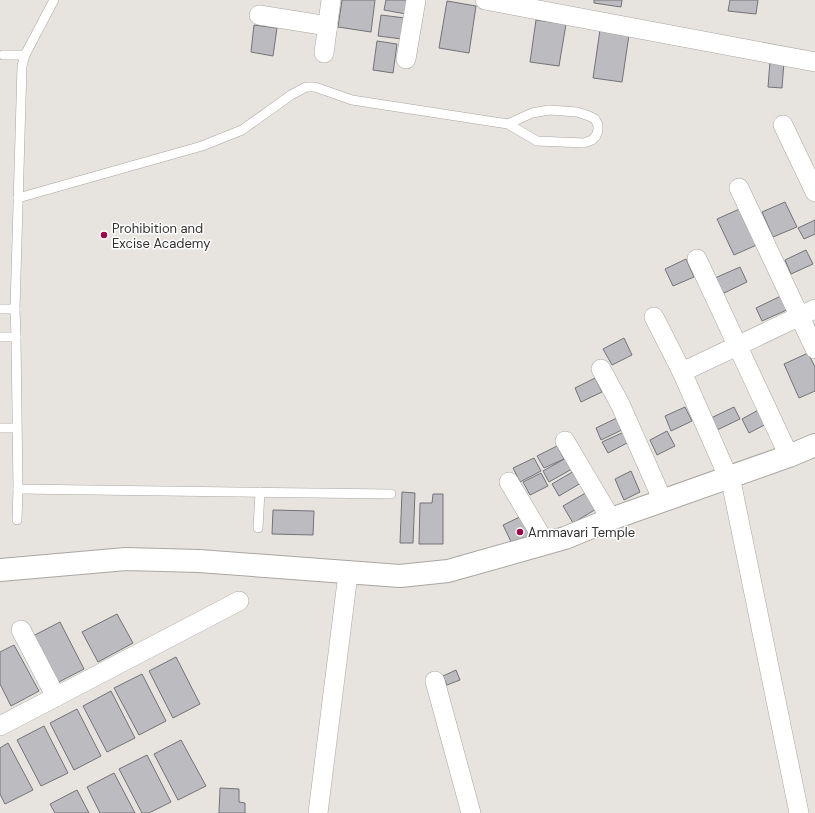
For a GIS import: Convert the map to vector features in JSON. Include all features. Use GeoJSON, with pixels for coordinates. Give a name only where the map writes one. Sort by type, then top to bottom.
{"type":"FeatureCollection","features":[{"type":"Feature","properties":{"kind":"street"},"geometry":{"type":"LineString","coordinates":[[324,53],[331,0]]}},
{"type":"Feature","properties":{"kind":"street"},"geometry":{"type":"LineString","coordinates":[[406,59],[416,0]]}},
{"type":"Feature","properties":{"kind":"street"},"geometry":{"type":"LineString","coordinates":[[485,0],[815,62]]}},
{"type":"Feature","properties":{"kind":"street"},"geometry":{"type":"LineString","coordinates":[[259,15],[328,26]]}},
{"type":"Feature","properties":{"kind":"street"},"geometry":{"type":"LineString","coordinates":[[783,125],[815,192]]}},
{"type":"Feature","properties":{"kind":"street"},"geometry":{"type":"LineString","coordinates":[[739,188],[807,313],[815,349]]}},
{"type":"Feature","properties":{"kind":"street"},"geometry":{"type":"LineString","coordinates":[[697,259],[739,345],[789,456]]}},
{"type":"Feature","properties":{"kind":"street"},"geometry":{"type":"LineString","coordinates":[[682,372],[807,313]]}},
{"type":"Feature","properties":{"kind":"street"},"geometry":{"type":"LineString","coordinates":[[654,317],[682,372],[729,477],[799,813]]}},
{"type":"Feature","properties":{"kind":"street"},"geometry":{"type":"LineString","coordinates":[[601,369],[620,404],[663,501]]}},
{"type":"Feature","properties":{"kind":"street"},"geometry":{"type":"LineString","coordinates":[[565,441],[611,519]]}},
{"type":"Feature","properties":{"kind":"street"},"geometry":{"type":"LineString","coordinates":[[0,570],[126,559],[198,561],[348,574],[400,576],[448,572],[565,538],[611,519],[789,456],[815,445]]}},
{"type":"Feature","properties":{"kind":"street"},"geometry":{"type":"LineString","coordinates":[[509,482],[546,544]]}},
{"type":"Feature","properties":{"kind":"street"},"geometry":{"type":"LineString","coordinates":[[318,813],[348,574]]}},
{"type":"Feature","properties":{"kind":"street"},"geometry":{"type":"LineString","coordinates":[[0,726],[239,601]]}},
{"type":"Feature","properties":{"kind":"street"},"geometry":{"type":"LineString","coordinates":[[21,630],[56,697]]}},
{"type":"Feature","properties":{"kind":"street"},"geometry":{"type":"LineString","coordinates":[[434,681],[471,813]]}},
{"type":"Feature","properties":{"kind":"lane"},"geometry":{"type":"LineString","coordinates":[[17,520],[18,489],[15,309],[21,76],[25,55],[54,0]]}},
{"type":"Feature","properties":{"kind":"lane"},"geometry":{"type":"LineString","coordinates":[[3,55],[25,55]]}},
{"type":"Feature","properties":{"kind":"lane"},"geometry":{"type":"LineString","coordinates":[[18,198],[202,146],[242,130],[291,95],[306,87],[315,87],[352,100],[508,124],[537,141],[584,143],[592,140],[596,136],[598,130],[598,125],[595,118],[577,112],[550,110],[532,113],[508,124]]}},
{"type":"Feature","properties":{"kind":"lane"},"geometry":{"type":"LineString","coordinates":[[0,309],[15,309]]}},
{"type":"Feature","properties":{"kind":"lane"},"geometry":{"type":"LineString","coordinates":[[0,337],[16,337]]}},
{"type":"Feature","properties":{"kind":"lane"},"geometry":{"type":"LineString","coordinates":[[0,428],[16,428]]}},
{"type":"Feature","properties":{"kind":"lane"},"geometry":{"type":"LineString","coordinates":[[18,489],[391,494]]}},
{"type":"Feature","properties":{"kind":"lane"},"geometry":{"type":"LineString","coordinates":[[258,528],[260,492]]}},
{"type":"Feature","properties":{"kind":"building"},"geometry":{"type":"Polygon","coordinates":[[[342,0],[375,0],[371,32],[338,27],[342,0]]]}},
{"type":"Feature","properties":{"kind":"building"},"geometry":{"type":"Polygon","coordinates":[[[386,0],[409,0],[406,14],[384,10],[386,0]]]}},
{"type":"Feature","properties":{"kind":"building"},"geometry":{"type":"Polygon","coordinates":[[[594,0],[622,0],[621,7],[594,3],[594,0]]]}},
{"type":"Feature","properties":{"kind":"building"},"geometry":{"type":"Polygon","coordinates":[[[730,0],[758,0],[756,14],[728,11],[730,0]]]}},
{"type":"Feature","properties":{"kind":"building"},"geometry":{"type":"Polygon","coordinates":[[[447,1],[476,6],[469,53],[439,48],[447,1]]]}},
{"type":"Feature","properties":{"kind":"building"},"geometry":{"type":"Polygon","coordinates":[[[381,15],[405,18],[402,39],[378,36],[381,15]]]}},
{"type":"Feature","properties":{"kind":"building"},"geometry":{"type":"Polygon","coordinates":[[[536,20],[566,24],[559,66],[530,62],[536,20]]]}},
{"type":"Feature","properties":{"kind":"building"},"geometry":{"type":"Polygon","coordinates":[[[254,25],[277,28],[273,56],[251,52],[254,25]]]}},
{"type":"Feature","properties":{"kind":"building"},"geometry":{"type":"Polygon","coordinates":[[[600,30],[629,35],[622,82],[593,78],[600,30]]]}},
{"type":"Feature","properties":{"kind":"building"},"geometry":{"type":"Polygon","coordinates":[[[377,41],[397,44],[393,73],[373,70],[377,41]]]}},
{"type":"Feature","properties":{"kind":"building"},"geometry":{"type":"Polygon","coordinates":[[[770,61],[784,62],[782,88],[768,87],[770,61]]]}},
{"type":"Feature","properties":{"kind":"building"},"geometry":{"type":"Polygon","coordinates":[[[785,202],[797,227],[773,237],[762,212],[785,202]]]}},
{"type":"Feature","properties":{"kind":"building"},"geometry":{"type":"Polygon","coordinates":[[[744,207],[761,243],[734,255],[717,219],[744,207]]]}},
{"type":"Feature","properties":{"kind":"building"},"geometry":{"type":"Polygon","coordinates":[[[815,220],[815,234],[804,239],[798,228],[815,220]]]}},
{"type":"Feature","properties":{"kind":"building"},"geometry":{"type":"Polygon","coordinates":[[[806,250],[813,264],[791,274],[785,260],[806,250]]]}},
{"type":"Feature","properties":{"kind":"building"},"geometry":{"type":"Polygon","coordinates":[[[686,259],[694,277],[673,286],[665,269],[686,259]]]}},
{"type":"Feature","properties":{"kind":"building"},"geometry":{"type":"Polygon","coordinates":[[[740,267],[747,282],[722,294],[715,278],[740,267]]]}},
{"type":"Feature","properties":{"kind":"building"},"geometry":{"type":"Polygon","coordinates":[[[783,295],[789,309],[762,321],[756,308],[783,295]]]}},
{"type":"Feature","properties":{"kind":"building"},"geometry":{"type":"Polygon","coordinates":[[[624,338],[632,355],[612,365],[603,349],[624,338]]]}},
{"type":"Feature","properties":{"kind":"building"},"geometry":{"type":"Polygon","coordinates":[[[808,353],[815,367],[815,391],[799,398],[784,364],[808,353]]]}},
{"type":"Feature","properties":{"kind":"building"},"geometry":{"type":"Polygon","coordinates":[[[595,378],[602,392],[581,402],[575,388],[595,378]]]}},
{"type":"Feature","properties":{"kind":"building"},"geometry":{"type":"Polygon","coordinates":[[[685,407],[692,421],[671,431],[665,416],[685,407]]]}},
{"type":"Feature","properties":{"kind":"building"},"geometry":{"type":"Polygon","coordinates":[[[734,407],[740,419],[717,430],[711,418],[734,407]]]}},
{"type":"Feature","properties":{"kind":"building"},"geometry":{"type":"Polygon","coordinates":[[[762,408],[770,422],[749,433],[742,419],[762,408]]]}},
{"type":"Feature","properties":{"kind":"building"},"geometry":{"type":"Polygon","coordinates":[[[619,417],[624,429],[601,440],[596,428],[619,417]]]}},
{"type":"Feature","properties":{"kind":"building"},"geometry":{"type":"Polygon","coordinates":[[[667,431],[675,446],[657,455],[650,440],[667,431]]]}},
{"type":"Feature","properties":{"kind":"building"},"geometry":{"type":"Polygon","coordinates":[[[624,432],[629,442],[608,453],[602,442],[624,432]]]}},
{"type":"Feature","properties":{"kind":"building"},"geometry":{"type":"Polygon","coordinates":[[[557,446],[564,459],[544,468],[537,456],[557,446]]]}},
{"type":"Feature","properties":{"kind":"building"},"geometry":{"type":"Polygon","coordinates":[[[534,458],[541,471],[520,482],[513,468],[534,458]]]}},
{"type":"Feature","properties":{"kind":"building"},"geometry":{"type":"Polygon","coordinates":[[[566,458],[572,469],[549,482],[543,471],[566,458]]]}},
{"type":"Feature","properties":{"kind":"building"},"geometry":{"type":"Polygon","coordinates":[[[574,471],[581,483],[559,496],[552,484],[574,471]]]}},
{"type":"Feature","properties":{"kind":"building"},"geometry":{"type":"Polygon","coordinates":[[[631,471],[640,492],[624,500],[615,479],[631,471]]]}},
{"type":"Feature","properties":{"kind":"building"},"geometry":{"type":"Polygon","coordinates":[[[541,473],[548,486],[530,495],[523,482],[541,473]]]}},
{"type":"Feature","properties":{"kind":"building"},"geometry":{"type":"Polygon","coordinates":[[[589,491],[598,508],[573,523],[563,506],[589,491]]]}},
{"type":"Feature","properties":{"kind":"building"},"geometry":{"type":"Polygon","coordinates":[[[402,492],[415,493],[413,543],[400,543],[402,492]]]}},
{"type":"Feature","properties":{"kind":"building"},"geometry":{"type":"Polygon","coordinates":[[[433,494],[443,494],[443,544],[419,544],[420,503],[432,503],[433,494]]]}},
{"type":"Feature","properties":{"kind":"building"},"geometry":{"type":"Polygon","coordinates":[[[273,510],[314,511],[313,535],[272,534],[273,510]]]}},
{"type":"Feature","properties":{"kind":"building","name":"Ammavari Temple"},"geometry":{"type":"Polygon","coordinates":[[[526,514],[537,539],[515,550],[503,525],[526,514]]]}},
{"type":"Feature","properties":{"kind":"building"},"geometry":{"type":"Polygon","coordinates":[[[117,614],[133,643],[98,662],[82,632],[117,614]]]}},
{"type":"Feature","properties":{"kind":"building"},"geometry":{"type":"Polygon","coordinates":[[[60,622],[84,669],[57,683],[33,636],[60,622]]]}},
{"type":"Feature","properties":{"kind":"building"},"geometry":{"type":"Polygon","coordinates":[[[14,645],[39,691],[11,706],[0,684],[0,652],[14,645]]]}},
{"type":"Feature","properties":{"kind":"building"},"geometry":{"type":"Polygon","coordinates":[[[176,657],[200,704],[173,718],[149,671],[176,657]]]}},
{"type":"Feature","properties":{"kind":"building"},"geometry":{"type":"Polygon","coordinates":[[[456,670],[460,680],[447,685],[443,676],[456,670]]]}},
{"type":"Feature","properties":{"kind":"building"},"geometry":{"type":"Polygon","coordinates":[[[142,674],[166,721],[139,735],[114,688],[142,674]]]}},
{"type":"Feature","properties":{"kind":"building"},"geometry":{"type":"Polygon","coordinates":[[[111,691],[135,738],[107,752],[83,706],[111,691]]]}},
{"type":"Feature","properties":{"kind":"building"},"geometry":{"type":"Polygon","coordinates":[[[77,709],[101,756],[74,770],[50,723],[77,709]]]}},
{"type":"Feature","properties":{"kind":"building"},"geometry":{"type":"Polygon","coordinates":[[[44,726],[68,773],[41,786],[17,740],[44,726]]]}},
{"type":"Feature","properties":{"kind":"building"},"geometry":{"type":"Polygon","coordinates":[[[181,740],[206,786],[178,800],[154,754],[181,740]]]}},
{"type":"Feature","properties":{"kind":"building"},"geometry":{"type":"Polygon","coordinates":[[[8,743],[33,790],[5,804],[0,794],[0,748],[8,743]]]}},
{"type":"Feature","properties":{"kind":"building"},"geometry":{"type":"Polygon","coordinates":[[[147,755],[171,802],[149,813],[142,813],[119,769],[147,755]]]}},
{"type":"Feature","properties":{"kind":"building"},"geometry":{"type":"Polygon","coordinates":[[[114,773],[135,813],[100,813],[87,787],[114,773]]]}},
{"type":"Feature","properties":{"kind":"building"},"geometry":{"type":"Polygon","coordinates":[[[220,788],[239,789],[239,802],[245,803],[245,813],[219,813],[220,788]]]}},
{"type":"Feature","properties":{"kind":"building"},"geometry":{"type":"Polygon","coordinates":[[[77,790],[89,813],[55,813],[50,804],[77,790]]]}},
{"type":"Feature","properties":{"kind":"place","name":"Prohibition and Excise Academy"},"geometry":{"type":"Point","coordinates":[104,235]}},
{"type":"Feature","properties":{"kind":"place","name":"Ammavari Temple"},"geometry":{"type":"Point","coordinates":[520,532]}}]}
